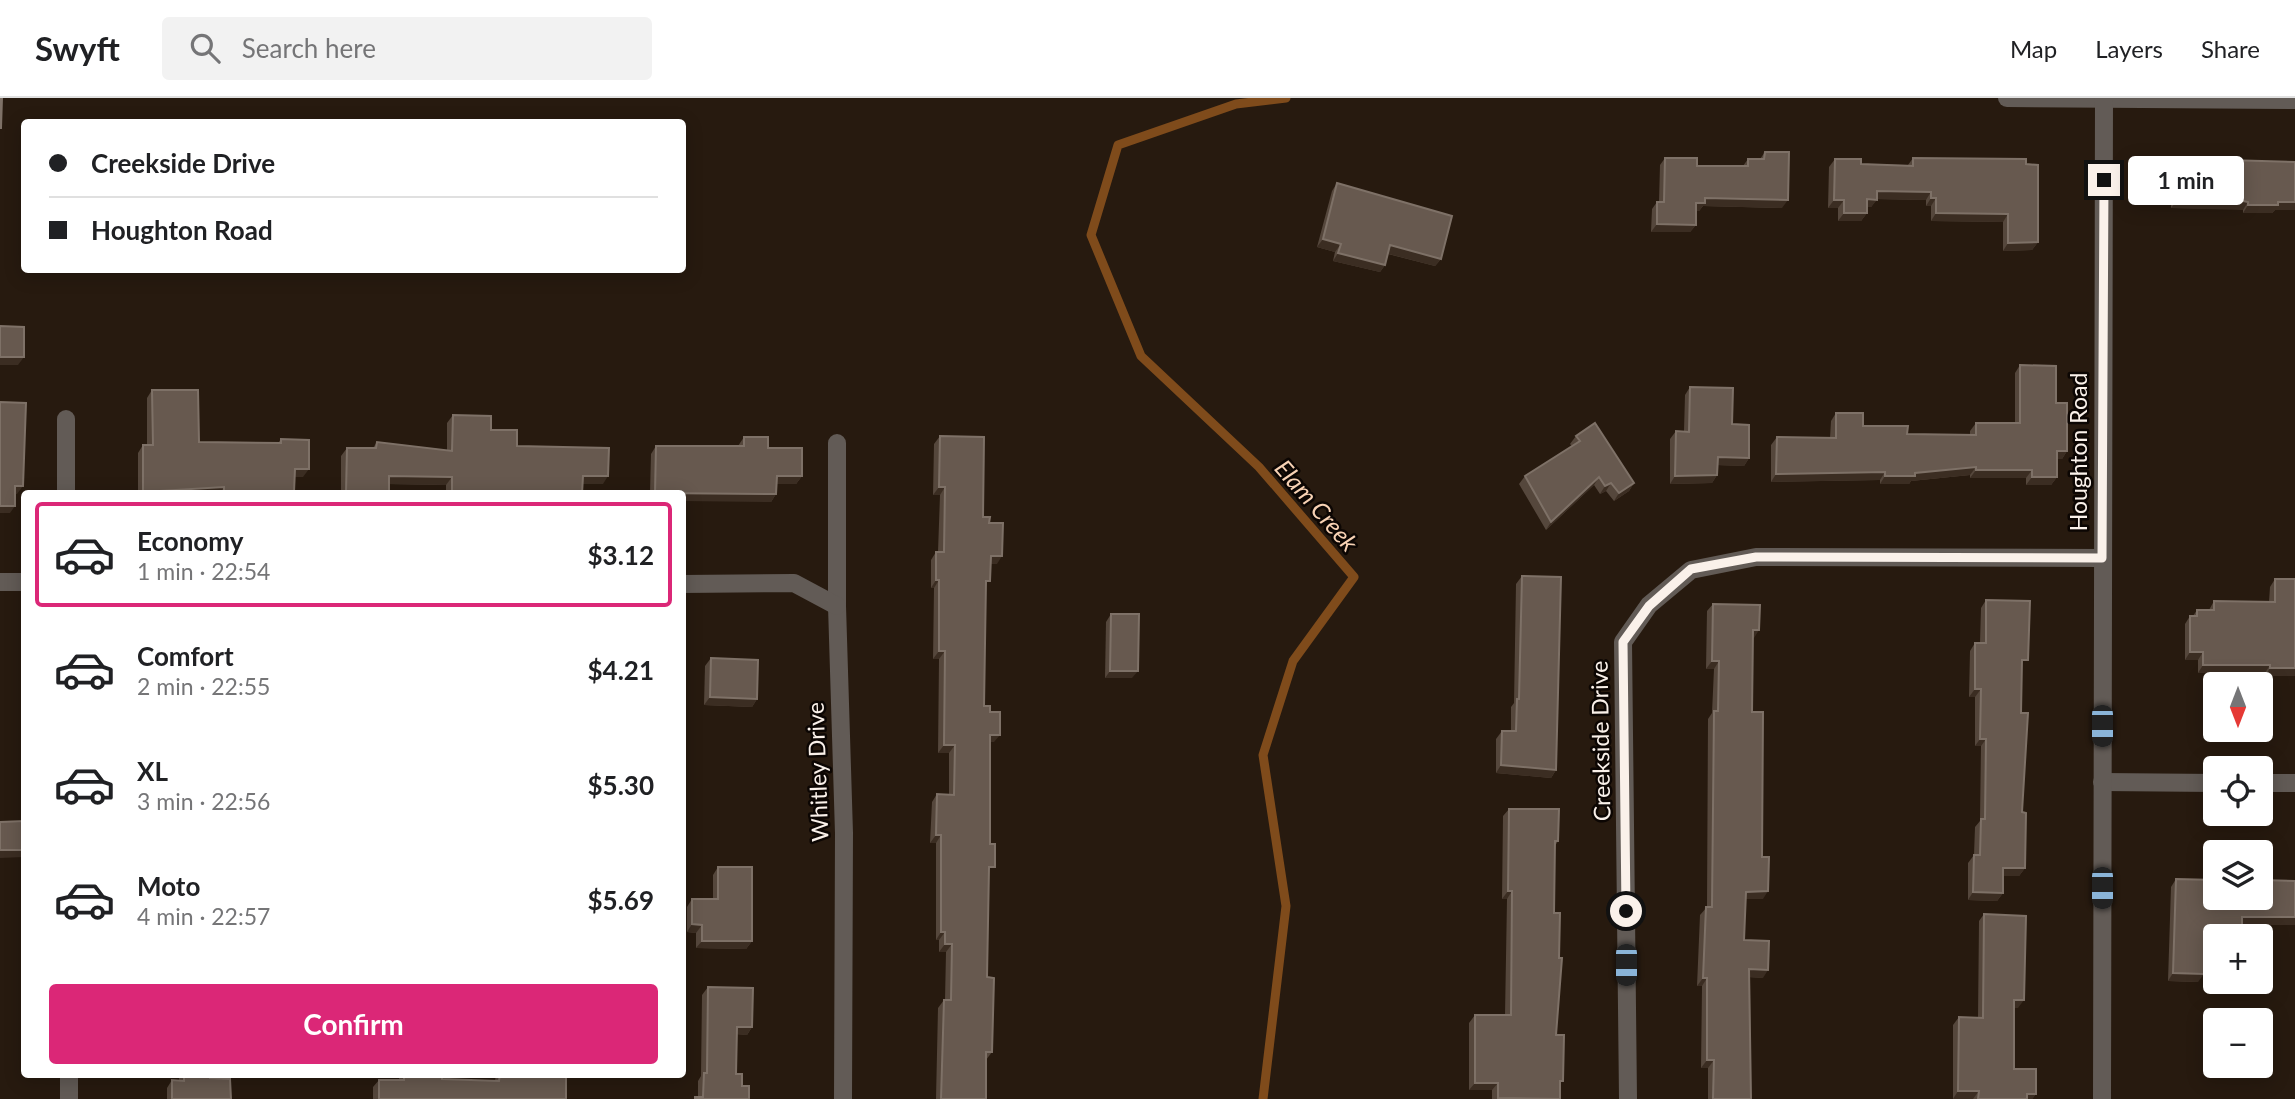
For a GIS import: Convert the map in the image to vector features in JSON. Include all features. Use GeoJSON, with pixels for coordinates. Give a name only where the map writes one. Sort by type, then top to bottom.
{"type":"FeatureCollection","features":[{"type":"Feature","properties":{"kind":"street"},"geometry":{"type":"LineString","coordinates":[[2007,98],[2295,100]]}},
{"type":"Feature","properties":{"kind":"street","name":"Houghton Road"},"geometry":{"type":"LineString","coordinates":[[2102,1099],[2104,99]]}},
{"type":"Feature","properties":{"kind":"street"},"geometry":{"type":"LineString","coordinates":[[66,419],[66,490]]}},
{"type":"Feature","properties":{"kind":"street","name":"Whitley Drive"},"geometry":{"type":"LineString","coordinates":[[837,443],[837,607],[844,833],[843,1099]]}},
{"type":"Feature","properties":{"kind":"street","name":"Creekside Drive"},"geometry":{"type":"LineString","coordinates":[[1628,1099],[1623,642],[1649,606],[1691,569],[1756,557],[2102,558]]}},
{"type":"Feature","properties":{"kind":"street"},"geometry":{"type":"LineString","coordinates":[[0,582],[21,582]]}},
{"type":"Feature","properties":{"kind":"street"},"geometry":{"type":"LineString","coordinates":[[686,584],[794,583],[837,607]]}},
{"type":"Feature","properties":{"kind":"street"},"geometry":{"type":"LineString","coordinates":[[2102,782],[2203,783]]}},
{"type":"Feature","properties":{"kind":"street"},"geometry":{"type":"LineString","coordinates":[[2273,783],[2295,783]]}},
{"type":"Feature","properties":{"kind":"street"},"geometry":{"type":"LineString","coordinates":[[69,1078],[69,1099]]}},
{"type":"Feature","properties":{"kind":"building"},"geometry":{"type":"Polygon","coordinates":[[[2,98],[1,128],[0,128],[2,98]]]}},
{"type":"Feature","properties":{"kind":"building"},"geometry":{"type":"Polygon","coordinates":[[[1765,152],[1789,152],[1788,200],[1705,198],[1705,203],[1696,203],[1696,225],[1657,224],[1657,202],[1664,202],[1665,158],[1697,158],[1697,166],[1748,166],[1748,159],[1764,159],[1765,152]]]}},
{"type":"Feature","properties":{"kind":"building"},"geometry":{"type":"Polygon","coordinates":[[[1913,158],[2026,159],[2026,164],[2038,165],[2038,242],[2008,243],[2008,214],[1936,213],[1936,198],[1931,198],[1931,192],[1877,191],[1877,200],[1867,199],[1867,213],[1844,213],[1844,200],[1834,200],[1835,159],[1861,159],[1861,164],[1913,166],[1913,158]]]}},
{"type":"Feature","properties":{"kind":"building"},"geometry":{"type":"Polygon","coordinates":[[[2192,159],[2295,162],[2295,202],[2248,205],[2248,202],[2243,201],[2177,201],[2177,161],[2192,162],[2192,159]]]}},
{"type":"Feature","properties":{"kind":"building"},"geometry":{"type":"Polygon","coordinates":[[[1337,183],[1452,216],[1441,259],[1390,245],[1385,265],[1338,253],[1341,244],[1323,239],[1337,183]]]}},
{"type":"Feature","properties":{"kind":"building"},"geometry":{"type":"Polygon","coordinates":[[[0,326],[24,327],[24,357],[0,357],[0,326]]]}},
{"type":"Feature","properties":{"kind":"building"},"geometry":{"type":"Polygon","coordinates":[[[2020,365],[2056,366],[2056,403],[2067,403],[2067,451],[2057,451],[2057,477],[2032,477],[2032,470],[1976,470],[1976,467],[1915,473],[1915,476],[1885,476],[1885,472],[1776,474],[1777,437],[1836,438],[1836,413],[1863,413],[1863,426],[1908,426],[1907,434],[1976,435],[1976,423],[2020,423],[2020,365]]]}},
{"type":"Feature","properties":{"kind":"building"},"geometry":{"type":"Polygon","coordinates":[[[1690,387],[1733,388],[1732,424],[1749,425],[1749,458],[1718,457],[1717,475],[1675,476],[1676,431],[1689,432],[1690,387]]]}},
{"type":"Feature","properties":{"kind":"building"},"geometry":{"type":"Polygon","coordinates":[[[152,390],[198,390],[199,442],[281,443],[281,439],[309,440],[309,469],[295,469],[294,490],[224,490],[224,487],[143,490],[143,445],[153,445],[152,390]]]}},
{"type":"Feature","properties":{"kind":"building"},"geometry":{"type":"Polygon","coordinates":[[[0,402],[26,403],[23,486],[15,486],[15,506],[0,506],[0,402]]]}},
{"type":"Feature","properties":{"kind":"building"},"geometry":{"type":"Polygon","coordinates":[[[453,415],[491,416],[491,430],[517,430],[517,446],[609,448],[608,476],[583,476],[582,490],[452,490],[452,477],[389,476],[389,490],[346,490],[347,448],[376,448],[377,442],[452,451],[453,415]]]}},
{"type":"Feature","properties":{"kind":"building"},"geometry":{"type":"Polygon","coordinates":[[[1595,423],[1634,483],[1619,493],[1611,483],[1605,486],[1599,477],[1551,522],[1525,476],[1580,441],[1576,436],[1595,423]]]}},
{"type":"Feature","properties":{"kind":"building"},"geometry":{"type":"Polygon","coordinates":[[[940,436],[984,437],[983,517],[990,517],[989,523],[1003,523],[1002,556],[991,556],[990,581],[986,581],[984,706],[990,706],[990,712],[1000,712],[1000,735],[990,735],[990,844],[995,844],[995,867],[989,867],[987,977],[994,978],[992,1052],[986,1052],[986,1099],[941,1099],[944,1000],[951,1000],[952,944],[945,944],[945,932],[941,932],[941,835],[936,835],[937,794],[954,795],[955,745],[944,745],[945,651],[939,651],[939,580],[936,580],[936,552],[944,552],[945,487],[939,487],[940,436]]]}},
{"type":"Feature","properties":{"kind":"building"},"geometry":{"type":"Polygon","coordinates":[[[744,437],[768,437],[768,448],[802,448],[802,476],[777,476],[776,494],[686,493],[686,490],[655,490],[656,446],[744,446],[744,437]]]}},
{"type":"Feature","properties":{"kind":"building"},"geometry":{"type":"Polygon","coordinates":[[[1522,576],[1561,577],[1556,770],[1501,765],[1502,731],[1516,731],[1522,576]]]}},
{"type":"Feature","properties":{"kind":"building"},"geometry":{"type":"Polygon","coordinates":[[[2275,579],[2295,579],[2295,668],[2270,668],[2270,665],[2203,665],[2203,652],[2190,652],[2190,616],[2197,616],[2197,610],[2214,610],[2214,601],[2275,602],[2275,579]]]}},
{"type":"Feature","properties":{"kind":"building"},"geometry":{"type":"Polygon","coordinates":[[[1986,600],[2030,601],[2028,660],[2022,660],[2021,713],[2028,713],[2022,812],[2026,813],[2025,868],[2003,868],[2003,893],[1973,892],[1974,855],[1980,855],[1981,819],[1985,819],[1986,739],[1980,739],[1981,689],[1975,689],[1975,643],[1986,643],[1986,600]]]}},
{"type":"Feature","properties":{"kind":"building"},"geometry":{"type":"Polygon","coordinates":[[[1713,604],[1760,605],[1759,630],[1753,630],[1752,712],[1763,712],[1762,857],[1769,857],[1768,891],[1746,892],[1744,940],[1769,941],[1768,970],[1749,969],[1751,1099],[1713,1099],[1714,1060],[1707,1060],[1707,978],[1703,978],[1706,907],[1712,907],[1714,711],[1718,711],[1719,661],[1712,661],[1713,604]]]}},
{"type":"Feature","properties":{"kind":"building"},"geometry":{"type":"Polygon","coordinates":[[[1111,614],[1139,614],[1138,671],[1110,671],[1111,614]]]}},
{"type":"Feature","properties":{"kind":"building"},"geometry":{"type":"Polygon","coordinates":[[[711,658],[758,660],[757,699],[710,697],[711,658]]]}},
{"type":"Feature","properties":{"kind":"building"},"geometry":{"type":"Polygon","coordinates":[[[1509,809],[1559,809],[1558,841],[1555,841],[1554,913],[1560,913],[1559,958],[1562,958],[1556,1035],[1564,1035],[1560,1099],[1498,1098],[1498,1083],[1475,1083],[1475,1015],[1511,1015],[1512,891],[1508,891],[1509,809]]]}},
{"type":"Feature","properties":{"kind":"building"},"geometry":{"type":"Polygon","coordinates":[[[21,821],[21,850],[0,850],[0,822],[21,821]]]}},
{"type":"Feature","properties":{"kind":"building"},"geometry":{"type":"Polygon","coordinates":[[[718,867],[752,867],[752,941],[702,941],[702,925],[692,924],[692,899],[718,899],[718,867]]]}},
{"type":"Feature","properties":{"kind":"building"},"geometry":{"type":"Polygon","coordinates":[[[2176,879],[2203,880],[2203,910],[2273,910],[2273,880],[2295,881],[2295,917],[2242,917],[2242,924],[2203,924],[2203,974],[2173,973],[2176,879]]]}},
{"type":"Feature","properties":{"kind":"building"},"geometry":{"type":"Polygon","coordinates":[[[1984,914],[2026,916],[2024,1000],[2014,1000],[2014,1069],[2036,1069],[2036,1094],[2027,1094],[2027,1099],[1978,1099],[1979,1091],[1958,1091],[1959,1017],[1983,1018],[1984,914]]]}},
{"type":"Feature","properties":{"kind":"building"},"geometry":{"type":"Polygon","coordinates":[[[708,987],[753,988],[752,1027],[737,1027],[736,1074],[742,1074],[742,1086],[749,1086],[749,1099],[695,1099],[703,1097],[704,1073],[707,1073],[708,987]]]}},
{"type":"Feature","properties":{"kind":"building"},"geometry":{"type":"Polygon","coordinates":[[[184,1078],[230,1079],[231,1099],[172,1099],[172,1080],[184,1081],[184,1078]]]}},
{"type":"Feature","properties":{"kind":"building"},"geometry":{"type":"Polygon","coordinates":[[[442,1078],[499,1081],[499,1078],[566,1078],[566,1099],[379,1099],[379,1080],[442,1078]]]}},
{"type":"Feature","properties":{"kind":"waterway","name":"Elam Creek"},"geometry":{"type":"LineString","coordinates":[[1263,1099],[1286,906],[1263,755],[1293,661],[1354,577],[1259,467],[1141,356],[1091,235],[1118,145],[1236,104],[1286,98]]}},
{"type":"Feature","properties":{"kind":"route"},"geometry":{"type":"LineString","coordinates":[[1626,911],[1623,642],[1649,606],[1691,569],[1756,557],[2102,558],[2104,180]]}}]}
